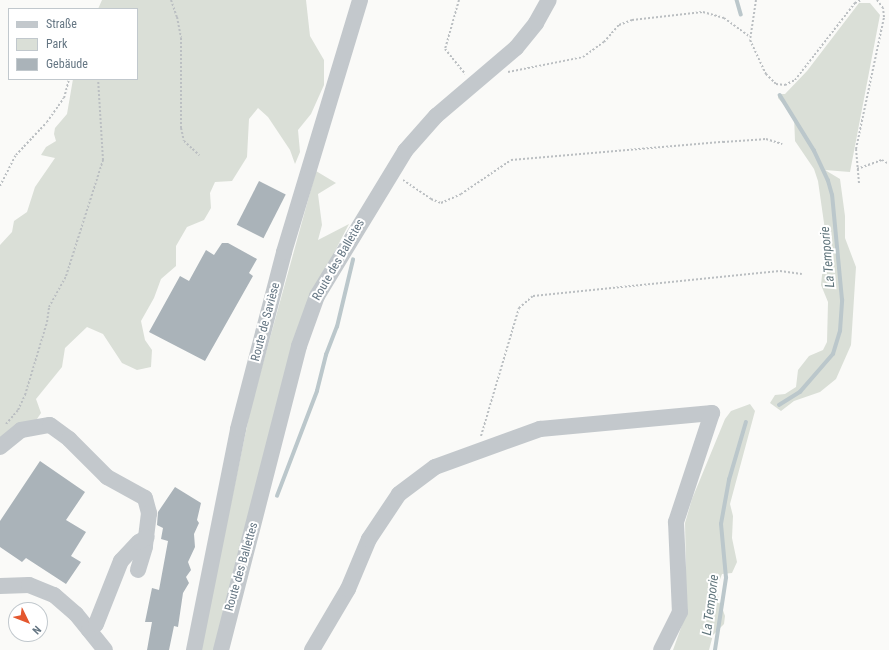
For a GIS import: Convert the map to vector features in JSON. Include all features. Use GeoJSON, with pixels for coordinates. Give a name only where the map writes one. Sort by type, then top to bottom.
{"type":"FeatureCollection","features":[{"type":"Feature","properties":{"kind":"street","name":"Route de Savièse"},"geometry":{"type":"LineString","coordinates":[[194,650],[238,429],[284,252],[360,0]]}},
{"type":"Feature","properties":{"kind":"street","name":"Route des Ballettes"},"geometry":{"type":"LineString","coordinates":[[221,650],[305,327],[329,273],[391,173],[422,130],[494,68],[527,36],[549,0]]}},
{"type":"Feature","properties":{"kind":"street"},"geometry":{"type":"LineString","coordinates":[[312,650],[348,589],[369,539],[399,494],[435,467],[477,450],[540,429],[712,413],[676,522],[680,612],[661,650]]}},
{"type":"Feature","properties":{"kind":"street"},"geometry":{"type":"LineString","coordinates":[[0,448],[21,430],[50,425],[69,439],[108,477],[145,498],[149,513],[147,537],[138,570]]}},
{"type":"Feature","properties":{"kind":"street"},"geometry":{"type":"LineString","coordinates":[[89,630],[96,624],[121,561],[139,542],[147,537]]}},
{"type":"Feature","properties":{"kind":"street"},"geometry":{"type":"LineString","coordinates":[[0,586],[29,585],[54,595],[71,609],[105,650]]}},
{"type":"Feature","properties":{"kind":"path"},"geometry":{"type":"LineString","coordinates":[[171,0],[178,17],[181,38],[181,128],[184,141],[199,155]]}},
{"type":"Feature","properties":{"kind":"path"},"geometry":{"type":"LineString","coordinates":[[459,0],[445,49],[474,84]]}},
{"type":"Feature","properties":{"kind":"path"},"geometry":{"type":"LineString","coordinates":[[750,37],[756,0]]}},
{"type":"Feature","properties":{"kind":"path"},"geometry":{"type":"LineString","coordinates":[[494,68],[502,72],[509,72],[582,57],[604,42],[619,25],[632,20],[703,12],[724,18],[750,37],[766,74],[776,84],[785,85],[794,80],[855,3],[861,0]]}},
{"type":"Feature","properties":{"kind":"path"},"geometry":{"type":"LineString","coordinates":[[859,183],[856,149],[884,17],[883,8],[877,0]]}},
{"type":"Feature","properties":{"kind":"path"},"geometry":{"type":"LineString","coordinates":[[0,186],[16,155],[47,122],[64,98],[69,80]]}},
{"type":"Feature","properties":{"kind":"path"},"geometry":{"type":"LineString","coordinates":[[5,426],[18,410],[25,395],[49,307],[68,270],[103,160],[98,80]]}},
{"type":"Feature","properties":{"kind":"path"},"geometry":{"type":"LineString","coordinates":[[391,173],[431,199],[441,203],[461,194],[511,160],[766,139],[782,144]]}},
{"type":"Feature","properties":{"kind":"path"},"geometry":{"type":"LineString","coordinates":[[857,169],[882,160],[889,164]]}},
{"type":"Feature","properties":{"kind":"path"},"geometry":{"type":"LineString","coordinates":[[477,450],[519,308],[532,296],[780,271],[802,274]]}},
{"type":"Feature","properties":{"kind":"green space"},"geometry":{"type":"Polygon","coordinates":[[[102,0],[306,0],[310,36],[324,60],[324,85],[311,114],[298,130],[300,152],[295,164],[290,150],[268,117],[258,108],[249,119],[247,157],[232,181],[215,182],[210,193],[211,208],[204,220],[187,227],[176,246],[176,266],[161,279],[154,298],[141,321],[145,340],[152,350],[151,367],[137,370],[122,363],[103,334],[87,327],[65,348],[62,367],[36,399],[41,413],[33,425],[0,449],[0,245],[12,232],[14,221],[27,212],[35,187],[55,158],[41,155],[46,147],[56,141],[54,134],[55,128],[67,114],[73,80],[138,80],[138,8],[98,8],[102,0]]]}},
{"type":"Feature","properties":{"kind":"green space"},"geometry":{"type":"Polygon","coordinates":[[[859,3],[870,3],[880,15],[850,172],[825,170],[840,179],[845,216],[845,238],[856,267],[851,345],[836,379],[820,392],[794,401],[781,411],[770,403],[775,395],[785,394],[796,387],[798,370],[809,356],[823,350],[827,342],[828,302],[821,285],[826,237],[818,181],[814,169],[795,141],[794,116],[778,98],[778,94],[785,94],[807,71],[859,3]]]}},
{"type":"Feature","properties":{"kind":"green space"},"geometry":{"type":"Polygon","coordinates":[[[316,171],[336,183],[318,194],[322,225],[318,240],[349,224],[335,251],[216,650],[200,650],[251,407],[316,171]]]}},
{"type":"Feature","properties":{"kind":"green space"},"geometry":{"type":"Polygon","coordinates":[[[750,404],[755,411],[730,504],[733,516],[732,538],[737,562],[732,573],[722,574],[716,590],[725,616],[724,624],[713,635],[709,650],[673,650],[682,625],[686,570],[685,523],[692,499],[725,419],[731,411],[750,404]]]}},
{"type":"Feature","properties":{"kind":"building"},"geometry":{"type":"Polygon","coordinates":[[[259,181],[286,195],[263,238],[237,225],[259,181]]]}},
{"type":"Feature","properties":{"kind":"building"},"geometry":{"type":"Polygon","coordinates":[[[222,243],[228,243],[257,259],[249,273],[253,276],[205,361],[149,332],[180,276],[189,281],[206,250],[214,255],[222,243]]]}},
{"type":"Feature","properties":{"kind":"building"},"geometry":{"type":"Polygon","coordinates":[[[40,461],[85,492],[66,520],[86,532],[71,556],[81,562],[66,584],[26,558],[22,562],[0,547],[0,521],[40,461]]]}},
{"type":"Feature","properties":{"kind":"building"},"geometry":{"type":"Polygon","coordinates":[[[175,487],[201,503],[197,520],[199,523],[194,534],[195,547],[188,562],[191,570],[186,577],[189,583],[183,593],[178,627],[174,626],[169,650],[147,650],[152,622],[145,622],[152,588],[159,590],[168,541],[161,539],[163,528],[157,525],[158,512],[175,487]]]}},
{"type":"Feature","properties":{"kind":"waterway","name":"La Temporie"},"geometry":{"type":"LineString","coordinates":[[737,0],[741,14]]}},
{"type":"Feature","properties":{"kind":"waterway","name":"La Temporie"},"geometry":{"type":"LineString","coordinates":[[779,405],[800,392],[833,354],[840,331],[842,300],[832,195],[828,181],[814,151],[780,96]]}},
{"type":"Feature","properties":{"kind":"waterway"},"geometry":{"type":"LineString","coordinates":[[277,496],[317,391],[326,355],[337,327],[353,260]]}},
{"type":"Feature","properties":{"kind":"waterway","name":"La Temporie"},"geometry":{"type":"LineString","coordinates":[[715,650],[726,578],[721,524],[729,480],[746,422]]}}]}
